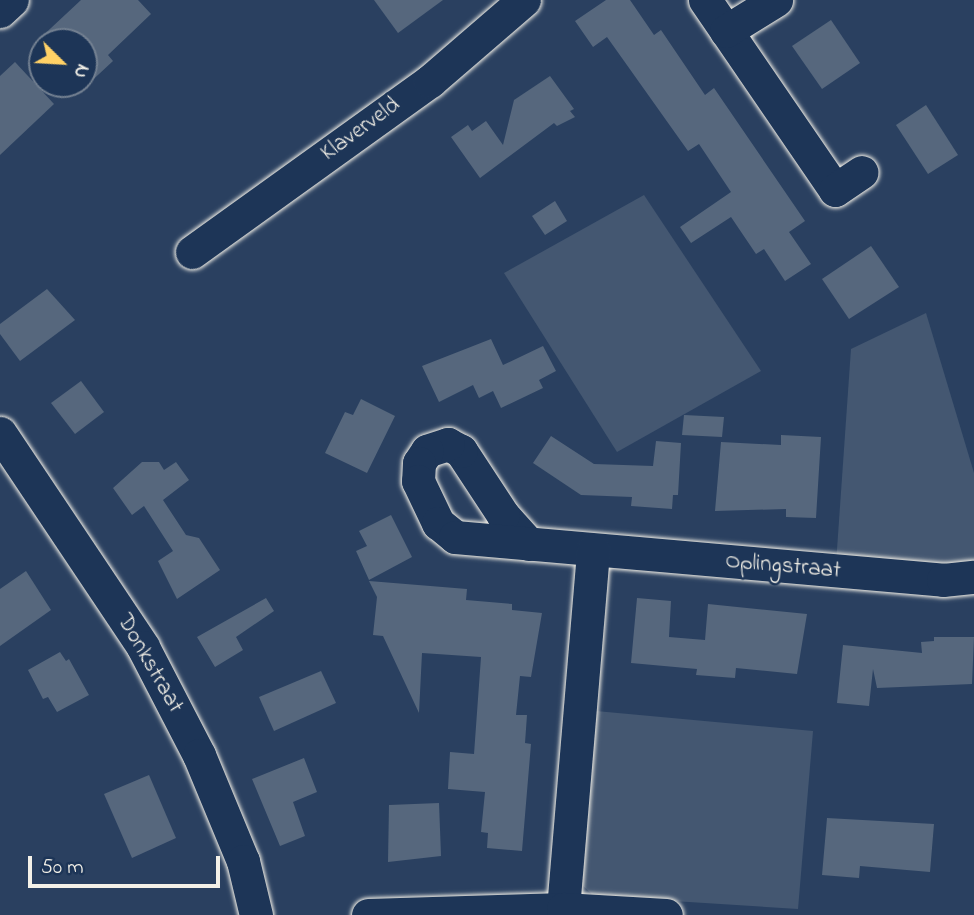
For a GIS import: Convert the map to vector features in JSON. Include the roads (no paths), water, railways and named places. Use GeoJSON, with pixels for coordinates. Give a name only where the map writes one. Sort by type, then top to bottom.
{"type":"FeatureCollection","features":[{"type":"Feature","properties":{"kind":"street"},"geometry":{"type":"LineString","coordinates":[[0,11],[12,0]]}},
{"type":"Feature","properties":{"kind":"street","name":"Klaverveld"},"geometry":{"type":"LineString","coordinates":[[192,252],[430,81],[524,0]]}},
{"type":"Feature","properties":{"kind":"street"},"geometry":{"type":"LineString","coordinates":[[705,0],[835,190],[862,172]]}},
{"type":"Feature","properties":{"kind":"street"},"geometry":{"type":"LineString","coordinates":[[726,31],[776,0]]}},
{"type":"Feature","properties":{"kind":"street","name":"Donkstraat"},"geometry":{"type":"LineString","coordinates":[[0,433],[143,647],[199,755],[243,861],[256,915]]}},
{"type":"Feature","properties":{"kind":"street","name":"Oplingstraat"},"geometry":{"type":"LineString","coordinates":[[530,544],[943,580],[974,577]]}},
{"type":"Feature","properties":{"kind":"street"},"geometry":{"type":"LineString","coordinates":[[563,909],[593,551]]}},
{"type":"Feature","properties":{"kind":"street"},"geometry":{"type":"LineString","coordinates":[[368,915],[563,909],[666,915]]}}]}
